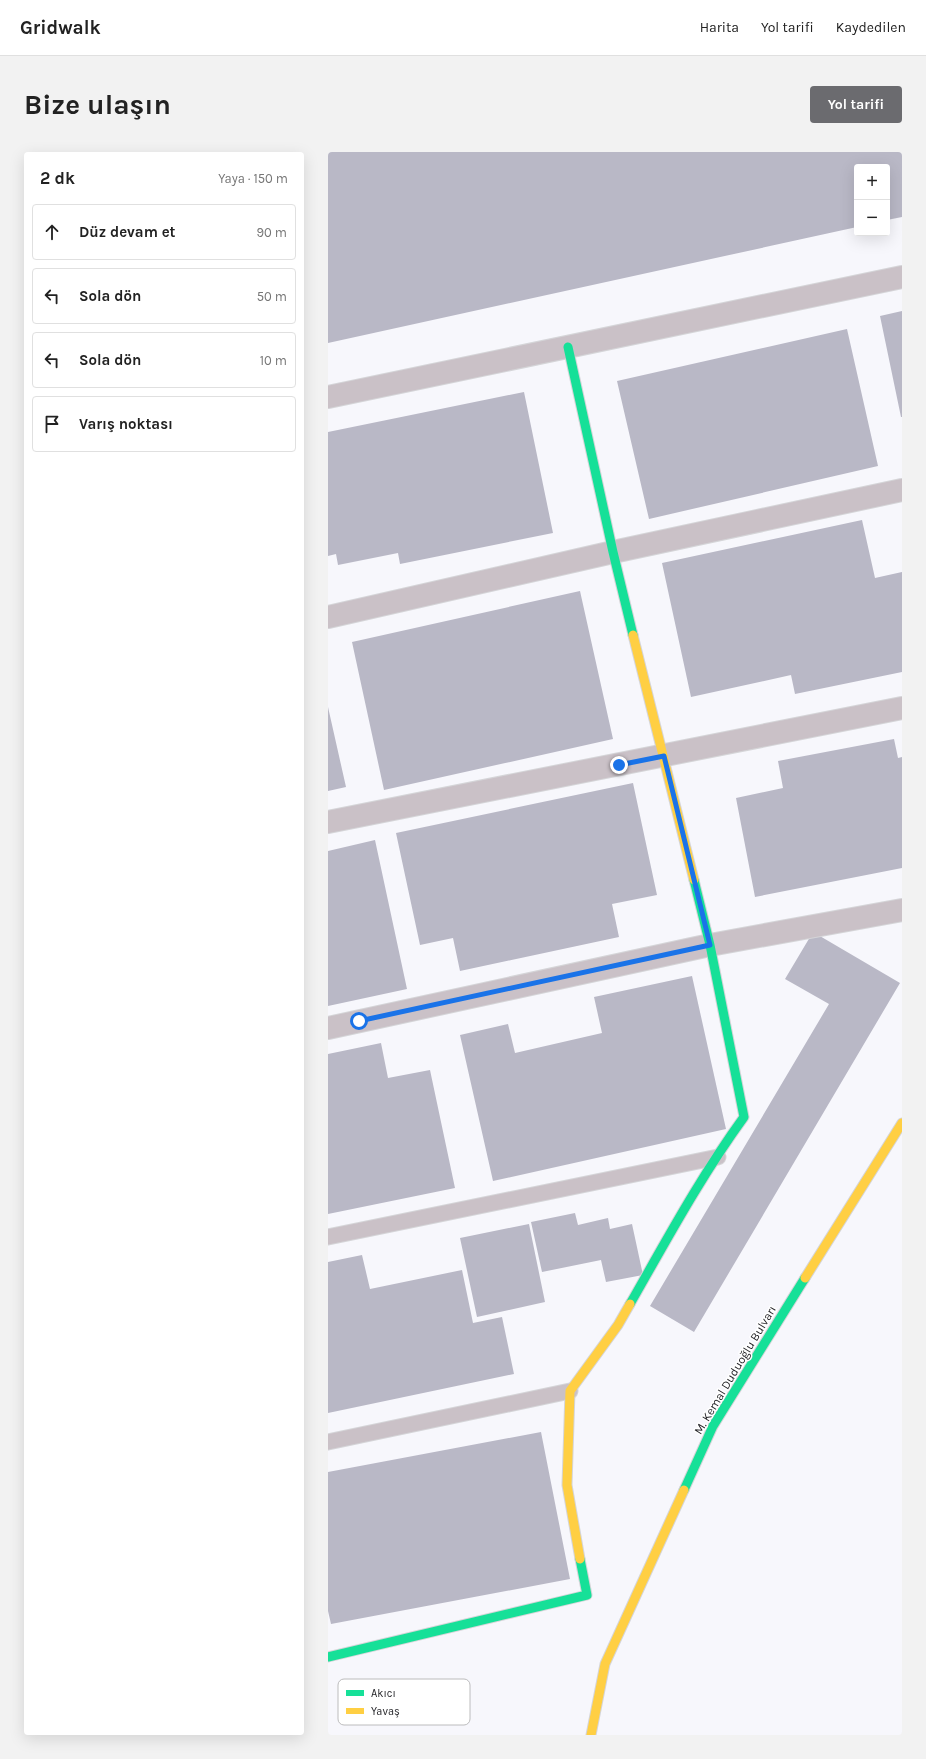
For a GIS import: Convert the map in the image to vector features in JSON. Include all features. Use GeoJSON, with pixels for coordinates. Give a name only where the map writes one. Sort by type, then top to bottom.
{"type":"FeatureCollection","features":[{"type":"Feature","properties":{"kind":"street"},"geometry":{"type":"LineString","coordinates":[[328,398],[568,346],[902,277]]}},
{"type":"Feature","properties":{"kind":"street"},"geometry":{"type":"LineString","coordinates":[[328,1657],[587,1595],[567,1485],[570,1391],[618,1325],[694,1193],[728,1139],[744,1117],[710,945],[612,552],[568,346]]}},
{"type":"Feature","properties":{"kind":"street"},"geometry":{"type":"LineString","coordinates":[[328,617],[612,552],[902,490]]}},
{"type":"Feature","properties":{"kind":"street"},"geometry":{"type":"LineString","coordinates":[[328,822],[902,708]]}},
{"type":"Feature","properties":{"kind":"street"},"geometry":{"type":"LineString","coordinates":[[328,1028],[710,945],[902,910]]}},
{"type":"Feature","properties":{"kind":"street","name":"M. Kemal Duduoğlu Bulvarı"},"geometry":{"type":"LineString","coordinates":[[591,1735],[604,1664],[713,1426],[902,1122]]}},
{"type":"Feature","properties":{"kind":"lane"},"geometry":{"type":"LineString","coordinates":[[328,1237],[718,1157]]}},
{"type":"Feature","properties":{"kind":"lane"},"geometry":{"type":"LineString","coordinates":[[328,1442],[570,1391]]}},
{"type":"Feature","properties":{"kind":"building"},"geometry":{"type":"Polygon","coordinates":[[[328,152],[902,152],[902,217],[890,219],[890,164],[854,164],[854,228],[328,343],[328,152]]]}},
{"type":"Feature","properties":{"kind":"building"},"geometry":{"type":"Polygon","coordinates":[[[902,311],[902,417],[901,417],[880,316],[902,311]]]}},
{"type":"Feature","properties":{"kind":"building"},"geometry":{"type":"Polygon","coordinates":[[[847,329],[878,466],[649,519],[617,381],[847,329]]]}},
{"type":"Feature","properties":{"kind":"building"},"geometry":{"type":"Polygon","coordinates":[[[524,392],[553,533],[400,564],[398,553],[338,565],[336,554],[328,556],[328,432],[524,392]]]}},
{"type":"Feature","properties":{"kind":"building"},"geometry":{"type":"Polygon","coordinates":[[[862,520],[875,578],[902,572],[902,672],[795,694],[791,675],[691,697],[662,563],[862,520]]]}},
{"type":"Feature","properties":{"kind":"building"},"geometry":{"type":"Polygon","coordinates":[[[580,591],[613,739],[384,790],[352,642],[580,591]]]}},
{"type":"Feature","properties":{"kind":"building"},"geometry":{"type":"Polygon","coordinates":[[[328,707],[346,787],[328,791],[328,707]]]}},
{"type":"Feature","properties":{"kind":"building"},"geometry":{"type":"Polygon","coordinates":[[[894,739],[898,758],[902,757],[902,868],[755,897],[736,798],[783,788],[778,761],[894,739]]]}},
{"type":"Feature","properties":{"kind":"building"},"geometry":{"type":"Polygon","coordinates":[[[633,783],[657,895],[612,904],[619,937],[460,971],[453,938],[420,945],[396,833],[633,783]]]}},
{"type":"Feature","properties":{"kind":"building"},"geometry":{"type":"Polygon","coordinates":[[[375,840],[407,989],[328,1006],[328,851],[375,840]]]}},
{"type":"Feature","properties":{"kind":"building"},"geometry":{"type":"Polygon","coordinates":[[[813,932],[900,983],[694,1332],[650,1306],[829,1004],[785,979],[813,932]]]}},
{"type":"Feature","properties":{"kind":"building"},"geometry":{"type":"Polygon","coordinates":[[[692,976],[726,1129],[493,1181],[460,1035],[508,1024],[515,1053],[602,1033],[594,997],[692,976]]]}},
{"type":"Feature","properties":{"kind":"building"},"geometry":{"type":"Polygon","coordinates":[[[381,1043],[388,1078],[430,1070],[455,1188],[328,1214],[328,1054],[381,1043]]]}},
{"type":"Feature","properties":{"kind":"building"},"geometry":{"type":"Polygon","coordinates":[[[575,1213],[578,1225],[608,1218],[610,1229],[632,1224],[643,1275],[606,1282],[601,1260],[542,1272],[531,1222],[575,1213]]]}},
{"type":"Feature","properties":{"kind":"building"},"geometry":{"type":"Polygon","coordinates":[[[529,1224],[545,1302],[477,1317],[460,1238],[529,1224]]]}},
{"type":"Feature","properties":{"kind":"building"},"geometry":{"type":"Polygon","coordinates":[[[362,1255],[370,1289],[462,1270],[473,1323],[502,1317],[514,1374],[328,1413],[328,1262],[362,1255]]]}},
{"type":"Feature","properties":{"kind":"building"},"geometry":{"type":"Polygon","coordinates":[[[541,1432],[570,1579],[331,1624],[328,1611],[328,1472],[541,1432]]]}},
{"type":"Feature","properties":{"kind":"traffic: fast"},"geometry":{"type":"LineString","coordinates":[[568,347],[613,552],[633,635]]}},
{"type":"Feature","properties":{"kind":"traffic: fast"},"geometry":{"type":"LineString","coordinates":[[630,1304],[713,1162],[744,1117],[710,945],[694,880]]}},
{"type":"Feature","properties":{"kind":"traffic: fast"},"geometry":{"type":"LineString","coordinates":[[684,1490],[713,1426],[805,1278]]}},
{"type":"Feature","properties":{"kind":"traffic: fast"},"geometry":{"type":"LineString","coordinates":[[328,1657],[587,1595],[580,1559]]}},
{"type":"Feature","properties":{"kind":"traffic: slow"},"geometry":{"type":"LineString","coordinates":[[633,635],[694,880]]}},
{"type":"Feature","properties":{"kind":"traffic: slow"},"geometry":{"type":"LineString","coordinates":[[805,1278],[902,1123]]}},
{"type":"Feature","properties":{"kind":"traffic: slow"},"geometry":{"type":"LineString","coordinates":[[580,1559],[567,1485],[570,1391],[618,1325],[630,1304]]}},
{"type":"Feature","properties":{"kind":"traffic: slow"},"geometry":{"type":"LineString","coordinates":[[591,1735],[605,1664],[684,1490]]}},
{"type":"Feature","properties":{"kind":"route"},"geometry":{"type":"LineString","coordinates":[[359,1021],[710,945],[664,756],[619,765]]}}]}
